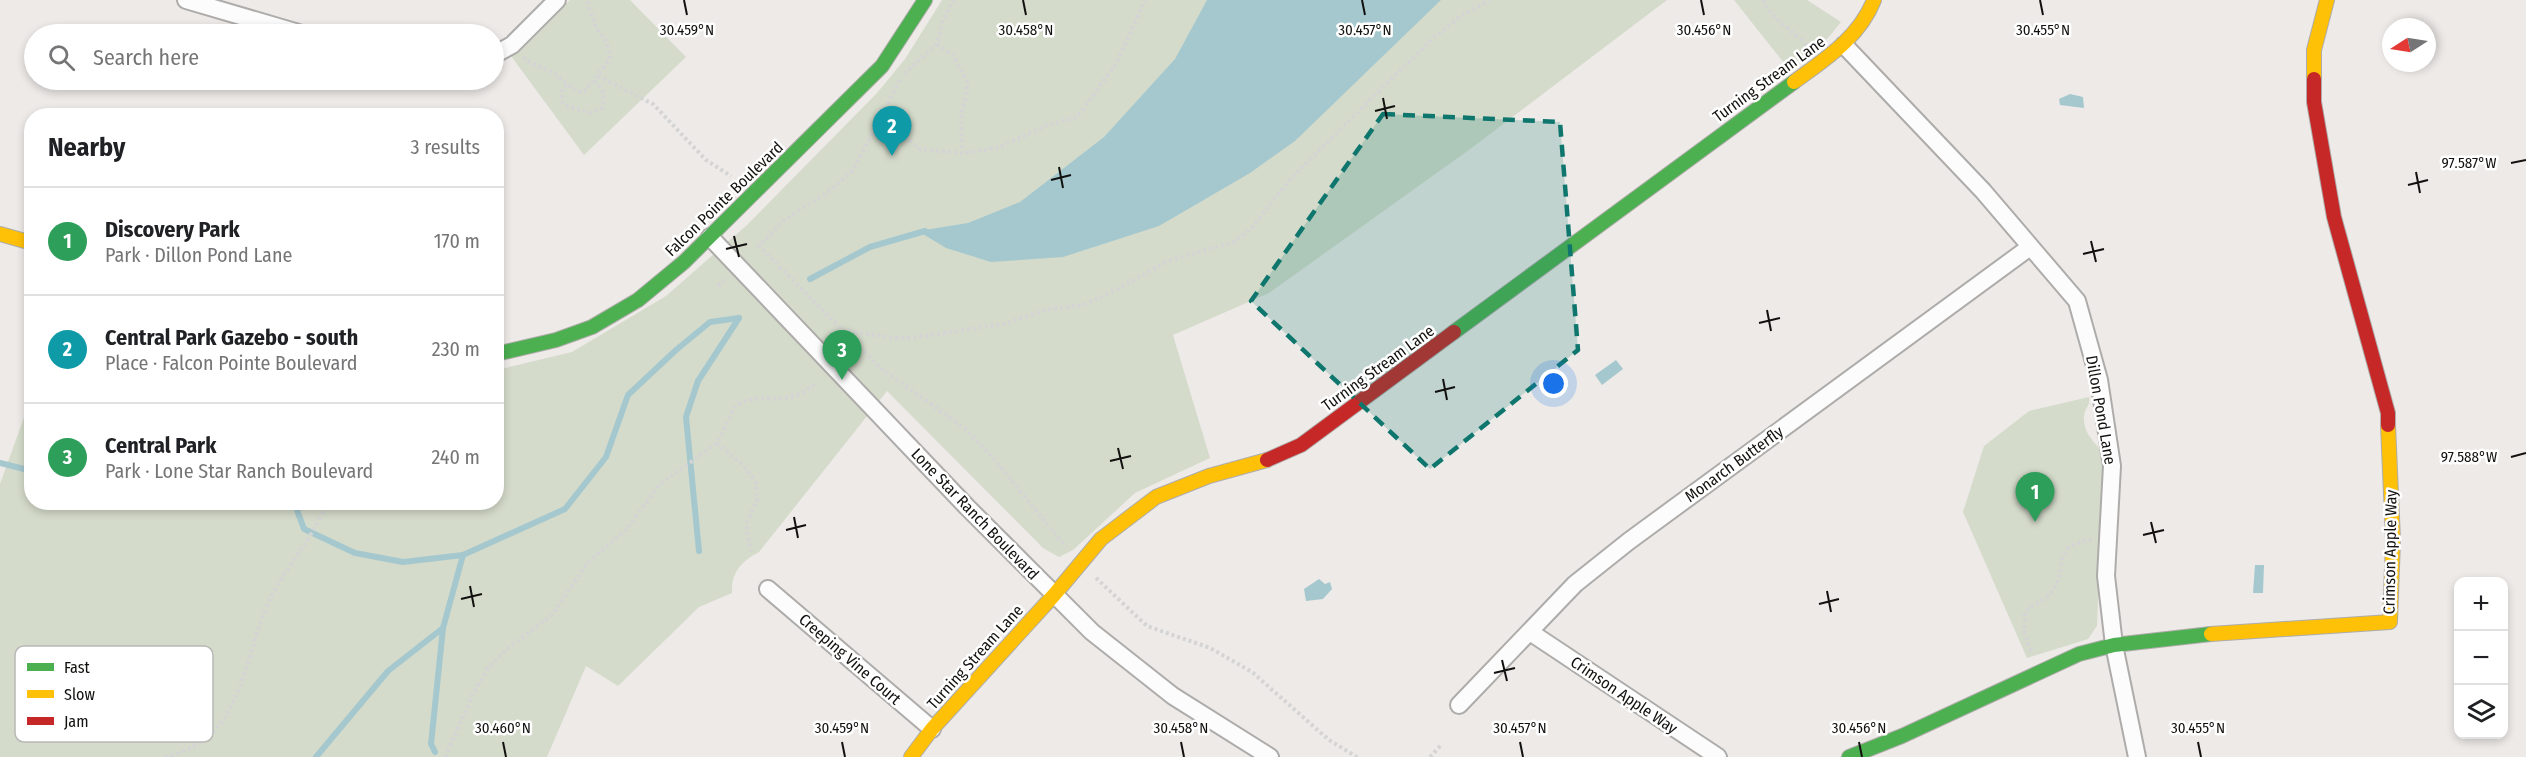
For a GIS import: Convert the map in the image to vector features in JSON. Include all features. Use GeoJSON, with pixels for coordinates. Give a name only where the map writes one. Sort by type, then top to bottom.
{"type":"FeatureCollection","features":[{"type":"Feature","properties":{"kind":"street"},"geometry":{"type":"LineString","coordinates":[[186,0],[268,24]]}},
{"type":"Feature","properties":{"kind":"street"},"geometry":{"type":"LineString","coordinates":[[504,49],[512,45],[557,0]]}},
{"type":"Feature","properties":{"kind":"street","name":"Falcon Pointe Boulevard"},"geometry":{"type":"LineString","coordinates":[[504,352],[535,346],[592,327],[638,300],[684,262],[882,66],[925,0]]}},
{"type":"Feature","properties":{"kind":"street","name":"Turning Stream Lane"},"geometry":{"type":"LineString","coordinates":[[911,757],[932,729],[1054,595],[1101,539],[1156,497],[1209,476],[1256,464],[1301,445],[1844,45],[1869,13],[1874,0]]}},
{"type":"Feature","properties":{"kind":"street","name":"Crimson Apple Way"},"geometry":{"type":"LineString","coordinates":[[1849,757],[1902,736],[2044,668],[2079,654],[2114,645],[2177,637],[2390,622],[2393,540],[2388,413],[2334,217],[2314,102],[2314,50],[2327,0]]}},
{"type":"Feature","properties":{"kind":"street","name":"Dillon Pond Lane"},"geometry":{"type":"LineString","coordinates":[[1844,45],[1983,191],[2077,301],[2099,380],[2112,466],[2106,576],[2114,645],[2137,757]]}},
{"type":"Feature","properties":{"kind":"street"},"geometry":{"type":"LineString","coordinates":[[0,234],[24,241]]}},
{"type":"Feature","properties":{"kind":"street","name":"Lone Star Ranch Boulevard"},"geometry":{"type":"LineString","coordinates":[[710,237],[1092,632],[1173,696],[1270,757]]}},
{"type":"Feature","properties":{"kind":"street","name":"Monarch Butterfly"},"geometry":{"type":"LineString","coordinates":[[1460,705],[1575,584],[1629,541],[2030,247]]}},
{"type":"Feature","properties":{"kind":"street","name":"Creeping Vine Court"},"geometry":{"type":"LineString","coordinates":[[768,589],[932,729]]}},
{"type":"Feature","properties":{"kind":"street","name":"Crimson Apple Way"},"geometry":{"type":"LineString","coordinates":[[1530,632],[1718,757]]}},
{"type":"Feature","properties":{"kind":"path"},"geometry":{"type":"LineString","coordinates":[[523,56],[528,63],[553,73],[567,85],[583,93],[610,58],[607,42],[596,28],[587,0]]}},
{"type":"Feature","properties":{"kind":"path"},"geometry":{"type":"LineString","coordinates":[[954,0],[943,20],[937,44],[903,76],[854,170],[831,190],[783,221],[759,246],[879,367],[964,428],[994,459],[1067,548]]}},
{"type":"Feature","properties":{"kind":"path"},"geometry":{"type":"LineString","coordinates":[[878,123],[907,138],[919,149],[962,153],[998,148],[1045,126],[1077,117],[1116,64],[1145,0]]}},
{"type":"Feature","properties":{"kind":"path"},"geometry":{"type":"LineString","coordinates":[[842,330],[894,338],[911,338],[1004,324],[1045,310],[1083,305],[1116,290],[1168,261],[1234,242],[1252,228],[1291,178],[1433,38],[1458,18],[1490,0]]}},
{"type":"Feature","properties":{"kind":"path"},"geometry":{"type":"LineString","coordinates":[[1763,0],[1775,20],[1798,35],[1807,46]]}},
{"type":"Feature","properties":{"kind":"path"},"geometry":{"type":"LineString","coordinates":[[937,44],[953,55],[967,82],[967,92],[961,113],[962,153]]}},
{"type":"Feature","properties":{"kind":"path"},"geometry":{"type":"LineString","coordinates":[[598,76],[653,104],[706,160],[731,176]]}},
{"type":"Feature","properties":{"kind":"path"},"geometry":{"type":"LineString","coordinates":[[567,85],[562,91],[561,100],[565,105],[590,113],[602,108],[603,103],[603,91],[594,81]]}},
{"type":"Feature","properties":{"kind":"path"},"geometry":{"type":"LineString","coordinates":[[445,757],[473,694],[488,668],[507,649],[552,615],[588,562],[626,530],[659,485],[717,443],[736,405],[754,399],[787,399],[804,393],[815,384]]}},
{"type":"Feature","properties":{"kind":"path"},"geometry":{"type":"LineString","coordinates":[[717,443],[743,465],[756,482],[757,501],[746,525],[751,552]]}},
{"type":"Feature","properties":{"kind":"path"},"geometry":{"type":"LineString","coordinates":[[213,732],[221,724],[236,700],[269,601],[318,525],[324,510]]}},
{"type":"Feature","properties":{"kind":"path"},"geometry":{"type":"LineString","coordinates":[[2031,652],[2024,632],[2025,612],[2054,589],[2066,550],[2073,544],[2093,538]]}},
{"type":"Feature","properties":{"kind":"path"},"geometry":{"type":"LineString","coordinates":[[1093,576],[1147,626],[1210,648],[1252,672],[1329,740],[1357,757]]}},
{"type":"Feature","properties":{"kind":"path"},"geometry":{"type":"LineString","coordinates":[[165,757],[183,753],[202,742]]}},
{"type":"Feature","properties":{"kind":"path"},"geometry":{"type":"LineString","coordinates":[[1430,757],[1441,745]]}},
{"type":"Feature","properties":{"kind":"highlighted area"},"geometry":{"type":"Polygon","coordinates":[[[1383,114],[1560,122],[1578,350],[1430,469],[1251,301],[1383,114]]]}},
{"type":"Feature","properties":{"kind":"green space"},"geometry":{"type":"Polygon","coordinates":[[[570,0],[630,0],[686,57],[584,155],[511,56],[570,0]]]}},
{"type":"Feature","properties":{"kind":"green space"},"geometry":{"type":"Polygon","coordinates":[[[942,0],[1667,0],[1473,147],[1269,293],[1173,335],[1210,458],[1135,493],[1073,550],[1059,557],[1043,548],[887,391],[759,552],[747,559],[739,568],[733,579],[732,593],[699,607],[618,686],[586,666],[547,757],[0,757],[0,484],[24,417],[24,510],[504,510],[504,368],[572,352],[666,296],[747,225],[877,93],[905,59],[942,0]]]}},
{"type":"Feature","properties":{"kind":"green space"},"geometry":{"type":"Polygon","coordinates":[[[1734,0],[1807,0],[1841,22],[1828,38],[1788,68],[1734,0]]]}},
{"type":"Feature","properties":{"kind":"green space"},"geometry":{"type":"Polygon","coordinates":[[[2089,397],[2084,422],[2090,438],[2099,448],[2103,467],[2097,626],[2088,639],[2027,658],[1963,512],[1984,446],[2029,411],[2089,397]]]}},
{"type":"Feature","properties":{"kind":"water"},"geometry":{"type":"Polygon","coordinates":[[[1207,0],[1441,0],[1295,141],[1250,173],[1159,226],[1063,257],[991,262],[946,248],[918,231],[968,223],[1020,202],[1104,137],[1175,59],[1207,0]]]}},
{"type":"Feature","properties":{"kind":"water"},"geometry":{"type":"Polygon","coordinates":[[[2070,94],[2083,97],[2084,108],[2060,105],[2059,99],[2070,94]]]}},
{"type":"Feature","properties":{"kind":"water"},"geometry":{"type":"Polygon","coordinates":[[[1616,360],[1623,369],[1602,385],[1595,375],[1616,360]]]}},
{"type":"Feature","properties":{"kind":"water"},"geometry":{"type":"Polygon","coordinates":[[[2255,565],[2264,565],[2263,593],[2253,593],[2255,565]]]}},
{"type":"Feature","properties":{"kind":"water"},"geometry":{"type":"Polygon","coordinates":[[[1319,579],[1325,584],[1330,582],[1332,589],[1323,599],[1306,601],[1304,589],[1319,579]]]}},
{"type":"Feature","properties":{"kind":"waterway"},"geometry":{"type":"LineString","coordinates":[[810,279],[870,247],[925,231]]}},
{"type":"Feature","properties":{"kind":"waterway"},"geometry":{"type":"LineString","coordinates":[[297,510],[304,529],[355,553],[403,562],[463,555],[565,509],[606,457],[628,395],[710,322],[739,318]]}},
{"type":"Feature","properties":{"kind":"waterway"},"geometry":{"type":"LineString","coordinates":[[699,551],[686,417],[698,381],[739,318]]}},
{"type":"Feature","properties":{"kind":"waterway"},"geometry":{"type":"LineString","coordinates":[[0,463],[24,469]]}},
{"type":"Feature","properties":{"kind":"waterway"},"geometry":{"type":"LineString","coordinates":[[316,757],[388,671],[443,628],[463,555]]}},
{"type":"Feature","properties":{"kind":"waterway"},"geometry":{"type":"LineString","coordinates":[[435,752],[431,744],[443,628]]}},
{"type":"Feature","properties":{"kind":"traffic: fast"},"geometry":{"type":"LineString","coordinates":[[504,352],[556,340],[592,327],[638,300],[684,262],[882,66],[925,0]]}},
{"type":"Feature","properties":{"kind":"traffic: fast"},"geometry":{"type":"LineString","coordinates":[[1454,332],[1794,82]]}},
{"type":"Feature","properties":{"kind":"traffic: fast"},"geometry":{"type":"LineString","coordinates":[[1849,757],[1902,736],[2079,654],[2114,645],[2211,634]]}},
{"type":"Feature","properties":{"kind":"traffic: slow"},"geometry":{"type":"LineString","coordinates":[[1794,82],[1850,37],[1860,26],[1874,0]]}},
{"type":"Feature","properties":{"kind":"traffic: slow"},"geometry":{"type":"LineString","coordinates":[[2314,79],[2314,50],[2327,0]]}},
{"type":"Feature","properties":{"kind":"traffic: slow"},"geometry":{"type":"LineString","coordinates":[[0,234],[24,241]]}},
{"type":"Feature","properties":{"kind":"traffic: slow"},"geometry":{"type":"LineString","coordinates":[[2211,634],[2390,622],[2393,540],[2388,425]]}},
{"type":"Feature","properties":{"kind":"traffic: slow"},"geometry":{"type":"LineString","coordinates":[[911,757],[932,729],[1054,595],[1101,539],[1156,497],[1209,476],[1267,460]]}},
{"type":"Feature","properties":{"kind":"traffic: jam"},"geometry":{"type":"LineString","coordinates":[[2314,79],[2314,102],[2334,217],[2388,413],[2388,425]]}},
{"type":"Feature","properties":{"kind":"traffic: jam"},"geometry":{"type":"LineString","coordinates":[[1267,460],[1301,445],[1454,332]]}},
{"type":"Feature","properties":{"kind":"place","name":"Central Park Gazebo - south"},"geometry":{"type":"Point","coordinates":[892,156]}},
{"type":"Feature","properties":{"kind":"place","name":"Central Park"},"geometry":{"type":"Point","coordinates":[842,380]}},
{"type":"Feature","properties":{"kind":"place","name":"Discovery Park"},"geometry":{"type":"Point","coordinates":[2035,522]}}]}
